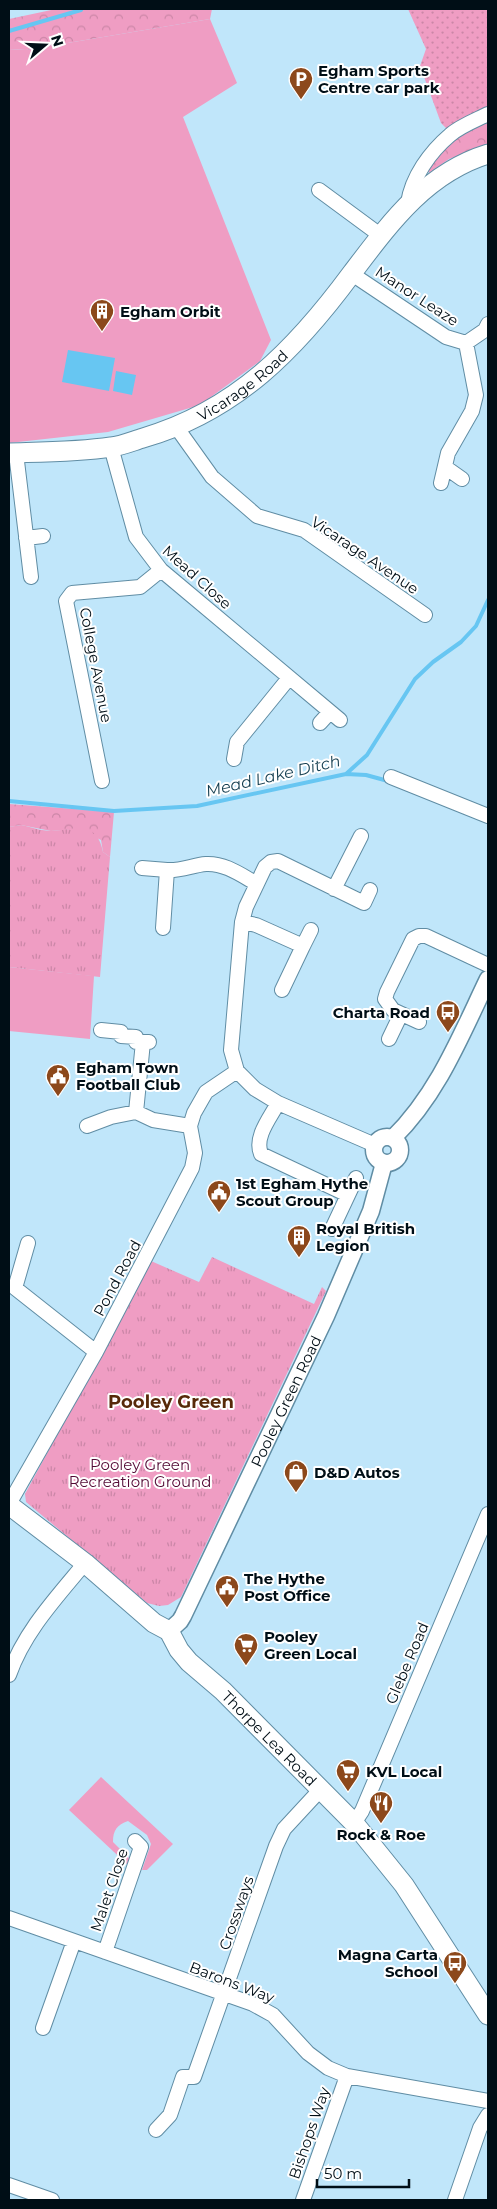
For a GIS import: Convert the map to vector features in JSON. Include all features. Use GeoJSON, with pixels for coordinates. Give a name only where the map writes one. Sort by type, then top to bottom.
{"type":"FeatureCollection","features":[{"type":"Feature","properties":{"kind":"main road","name":"Vicarage Road"},"geometry":{"type":"LineString","coordinates":[[12,453],[112,447],[177,428],[208,413],[233,397],[267,370],[313,324],[380,235],[408,203],[448,172],[488,154]]}},
{"type":"Feature","properties":{"kind":"main road","name":"Thorpe Lea Road"},"geometry":{"type":"LineString","coordinates":[[9,1505],[85,1563],[154,1623],[169,1631],[179,1650],[189,1662],[224,1691],[354,1823],[404,1885],[488,2015]]}},
{"type":"Feature","properties":{"kind":"street","name":"Vicarage Road"},"geometry":{"type":"LineString","coordinates":[[408,203],[410,186],[426,162],[451,134],[488,114]]}},
{"type":"Feature","properties":{"kind":"street"},"geometry":{"type":"LineString","coordinates":[[319,190],[335,193],[380,235]]}},
{"type":"Feature","properties":{"kind":"street","name":"Manor Leaze"},"geometry":{"type":"LineString","coordinates":[[352,274],[446,337],[466,343]]}},
{"type":"Feature","properties":{"kind":"street","name":"Manor Leaze"},"geometry":{"type":"LineString","coordinates":[[466,343],[485,330],[488,324]]}},
{"type":"Feature","properties":{"kind":"street","name":"Manor Leaze"},"geometry":{"type":"LineString","coordinates":[[441,483],[448,453],[472,411],[476,395],[466,343]]}},
{"type":"Feature","properties":{"kind":"street","name":"Vicarage Avenue"},"geometry":{"type":"LineString","coordinates":[[177,428],[212,477],[257,516],[304,530],[425,615]]}},
{"type":"Feature","properties":{"kind":"street","name":"Mead Close"},"geometry":{"type":"LineString","coordinates":[[112,447],[136,537],[161,570],[335,716],[320,724]]}},
{"type":"Feature","properties":{"kind":"street"},"geometry":{"type":"LineString","coordinates":[[12,453],[26,538],[30,577]]}},
{"type":"Feature","properties":{"kind":"street"},"geometry":{"type":"LineString","coordinates":[[445,468],[462,478]]}},
{"type":"Feature","properties":{"kind":"street"},"geometry":{"type":"LineString","coordinates":[[26,538],[43,536]]}},
{"type":"Feature","properties":{"kind":"street","name":"College Avenue"},"geometry":{"type":"LineString","coordinates":[[102,781],[66,601],[72,593],[140,587],[161,570]]}},
{"type":"Feature","properties":{"kind":"street"},"geometry":{"type":"LineString","coordinates":[[234,758],[237,742],[289,678]]}},
{"type":"Feature","properties":{"kind":"street"},"geometry":{"type":"LineString","coordinates":[[391,778],[488,816]]}},
{"type":"Feature","properties":{"kind":"street"},"geometry":{"type":"LineString","coordinates":[[334,889],[361,836]]}},
{"type":"Feature","properties":{"kind":"street"},"geometry":{"type":"LineString","coordinates":[[370,890],[364,902],[278,861],[271,862],[265,867],[246,907],[242,922],[231,1050],[237,1071],[255,1089],[278,1103],[375,1145]]}},
{"type":"Feature","properties":{"kind":"street"},"geometry":{"type":"LineString","coordinates":[[142,868],[184,870],[204,864],[218,864],[257,884]]}},
{"type":"Feature","properties":{"kind":"street"},"geometry":{"type":"LineString","coordinates":[[163,928],[167,870]]}},
{"type":"Feature","properties":{"kind":"street"},"geometry":{"type":"LineString","coordinates":[[242,922],[256,925],[303,946]]}},
{"type":"Feature","properties":{"kind":"street"},"geometry":{"type":"LineString","coordinates":[[282,990],[311,930]]}},
{"type":"Feature","properties":{"kind":"street"},"geometry":{"type":"LineString","coordinates":[[419,1022],[389,1006],[385,999],[413,939],[419,936],[426,936],[488,965]]}},
{"type":"Feature","properties":{"kind":"street"},"geometry":{"type":"LineString","coordinates":[[393,1138],[417,1113],[435,1085],[488,979]]}},
{"type":"Feature","properties":{"kind":"street"},"geometry":{"type":"LineString","coordinates":[[389,1039],[401,1014]]}},
{"type":"Feature","properties":{"kind":"street"},"geometry":{"type":"LineString","coordinates":[[102,1030],[121,1032],[121,1036],[136,1037],[136,1042],[147,1042],[136,1112]]}},
{"type":"Feature","properties":{"kind":"street"},"geometry":{"type":"LineString","coordinates":[[87,1126],[111,1117],[136,1112],[153,1120],[190,1126],[194,1113],[206,1092],[237,1071]]}},
{"type":"Feature","properties":{"kind":"street"},"geometry":{"type":"LineString","coordinates":[[278,1103],[260,1138],[258,1146],[261,1154],[348,1196]]}},
{"type":"Feature","properties":{"kind":"street","name":"Pond Road"},"geometry":{"type":"LineString","coordinates":[[9,1505],[96,1352],[192,1168],[195,1153],[190,1126]]}},
{"type":"Feature","properties":{"kind":"street"},"geometry":{"type":"LineString","coordinates":[[382,1137],[393,1138],[399,1145],[400,1154],[393,1162],[384,1163],[374,1155],[375,1145],[382,1137]]}},
{"type":"Feature","properties":{"kind":"street","name":"Pooley Green Road"},"geometry":{"type":"LineString","coordinates":[[169,1631],[183,1616],[326,1316],[371,1211],[384,1163]]}},
{"type":"Feature","properties":{"kind":"street"},"geometry":{"type":"LineString","coordinates":[[332,1229],[356,1178]]}},
{"type":"Feature","properties":{"kind":"street"},"geometry":{"type":"LineString","coordinates":[[28,1243],[15,1288],[96,1352]]}},
{"type":"Feature","properties":{"kind":"street","name":"Glebe Road"},"geometry":{"type":"LineString","coordinates":[[354,1823],[362,1812],[488,1514]]}},
{"type":"Feature","properties":{"kind":"street"},"geometry":{"type":"LineString","coordinates":[[10,1671],[26,1637],[85,1563]]}},
{"type":"Feature","properties":{"kind":"street","name":"Crossways"},"geometry":{"type":"LineString","coordinates":[[156,2130],[170,2114],[184,2077],[194,2077],[284,1829],[321,1790]]}},
{"type":"Feature","properties":{"kind":"street","name":"Malet Close"},"geometry":{"type":"LineString","coordinates":[[105,1952],[142,1847],[135,1841]]}},
{"type":"Feature","properties":{"kind":"street","name":"Barons Way"},"geometry":{"type":"LineString","coordinates":[[9,1918],[225,1994],[273,2015],[308,2053],[328,2068],[346,2076],[488,2101]]}},
{"type":"Feature","properties":{"kind":"street"},"geometry":{"type":"LineString","coordinates":[[43,2028],[74,1941]]}},
{"type":"Feature","properties":{"kind":"street","name":"Bishops Way"},"geometry":{"type":"LineString","coordinates":[[303,2200],[346,2076]]}},
{"type":"Feature","properties":{"kind":"street"},"geometry":{"type":"LineString","coordinates":[[455,2200],[480,2128],[488,2115]]}},
{"type":"Feature","properties":{"kind":"street"},"geometry":{"type":"LineString","coordinates":[[9,2185],[52,2200]]}},
{"type":"Feature","properties":{"kind":"green space"},"geometry":{"type":"Polygon","coordinates":[[[56,9],[212,9],[210,19],[26,50],[9,49],[9,19],[56,9]]]}},
{"type":"Feature","properties":{"kind":"green space"},"geometry":{"type":"Polygon","coordinates":[[[408,9],[488,9],[488,112],[448,130],[441,123],[420,66],[426,49],[408,9]]]}},
{"type":"Feature","properties":{"kind":"green space"},"geometry":{"type":"Polygon","coordinates":[[[210,19],[237,83],[183,117],[271,340],[260,361],[200,405],[108,432],[9,443],[9,49],[26,50],[210,19]]]}},
{"type":"Feature","properties":{"kind":"green space"},"geometry":{"type":"Polygon","coordinates":[[[488,121],[488,144],[449,159],[429,173],[427,167],[451,141],[488,121]]]}},
{"type":"Feature","properties":{"kind":"green space"},"geometry":{"type":"Polygon","coordinates":[[[9,804],[114,812],[110,857],[103,852],[101,840],[78,829],[51,831],[21,825],[9,827],[9,804]]]}},
{"type":"Feature","properties":{"kind":"green space"},"geometry":{"type":"Polygon","coordinates":[[[21,825],[48,831],[85,829],[91,831],[100,842],[103,852],[110,857],[100,977],[9,967],[9,827],[21,825]]]}},
{"type":"Feature","properties":{"kind":"green space"},"geometry":{"type":"Polygon","coordinates":[[[9,967],[94,976],[90,1039],[9,1031],[9,967]]]}},
{"type":"Feature","properties":{"kind":"green space","name":"Pooley Green Recreation Ground"},"geometry":{"type":"Polygon","coordinates":[[[212,1257],[314,1304],[322,1287],[326,1291],[181,1597],[168,1605],[159,1606],[147,1603],[26,1502],[25,1494],[151,1261],[199,1282],[212,1257]]]}},
{"type":"Feature","properties":{"kind":"green space"},"geometry":{"type":"Polygon","coordinates":[[[101,1777],[173,1844],[147,1870],[142,1870],[151,1844],[147,1835],[128,1821],[116,1828],[113,1842],[131,1860],[129,1866],[69,1810],[101,1777]]]}},
{"type":"Feature","properties":{"kind":"water"},"geometry":{"type":"Polygon","coordinates":[[[68,350],[115,358],[109,391],[62,382],[68,350]]]}},
{"type":"Feature","properties":{"kind":"water"},"geometry":{"type":"Polygon","coordinates":[[[116,371],[136,375],[132,395],[113,391],[116,371]]]}},
{"type":"Feature","properties":{"kind":"waterway"},"geometry":{"type":"LineString","coordinates":[[9,31],[81,10]]}},
{"type":"Feature","properties":{"kind":"waterway","name":"Mead Lake Ditch"},"geometry":{"type":"LineString","coordinates":[[9,801],[114,811],[197,806],[346,774],[367,755],[415,679],[433,662],[461,642],[476,626],[488,600]]}},
{"type":"Feature","properties":{"kind":"waterway"},"geometry":{"type":"LineString","coordinates":[[346,774],[366,775],[388,781]]}},
{"type":"Feature","properties":{"kind":"place","name":"Egham Sports Centre car park"},"geometry":{"type":"Point","coordinates":[301,100]}},
{"type":"Feature","properties":{"kind":"place","name":"Egham Orbit"},"geometry":{"type":"Point","coordinates":[102,332]}},
{"type":"Feature","properties":{"kind":"place","name":"Charta Road"},"geometry":{"type":"Point","coordinates":[448,1033]}},
{"type":"Feature","properties":{"kind":"place","name":"Egham Town Football Club"},"geometry":{"type":"Point","coordinates":[58,1097]}},
{"type":"Feature","properties":{"kind":"place","name":"1st Egham Hythe Scout Group"},"geometry":{"type":"Point","coordinates":[219,1213]}},
{"type":"Feature","properties":{"kind":"place","name":"Royal British Legion"},"geometry":{"type":"Point","coordinates":[299,1258]}},
{"type":"Feature","properties":{"kind":"place","name":"D&D Autos"},"geometry":{"type":"Point","coordinates":[296,1493]}},
{"type":"Feature","properties":{"kind":"place","name":"The Hythe Post Office"},"geometry":{"type":"Point","coordinates":[227,1608]}},
{"type":"Feature","properties":{"kind":"place","name":"Pooley Green Local"},"geometry":{"type":"Point","coordinates":[246,1666]}},
{"type":"Feature","properties":{"kind":"place","name":"KVL Local"},"geometry":{"type":"Point","coordinates":[348,1792]}},
{"type":"Feature","properties":{"kind":"place","name":"Rock & Roe"},"geometry":{"type":"Point","coordinates":[381,1824]}},
{"type":"Feature","properties":{"kind":"place","name":"Magna Carta School"},"geometry":{"type":"Point","coordinates":[455,1984]}},
{"type":"Feature","properties":{"kind":"district","name":"Pooley Green"},"geometry":{"type":"Point","coordinates":[171,1402]}}]}
